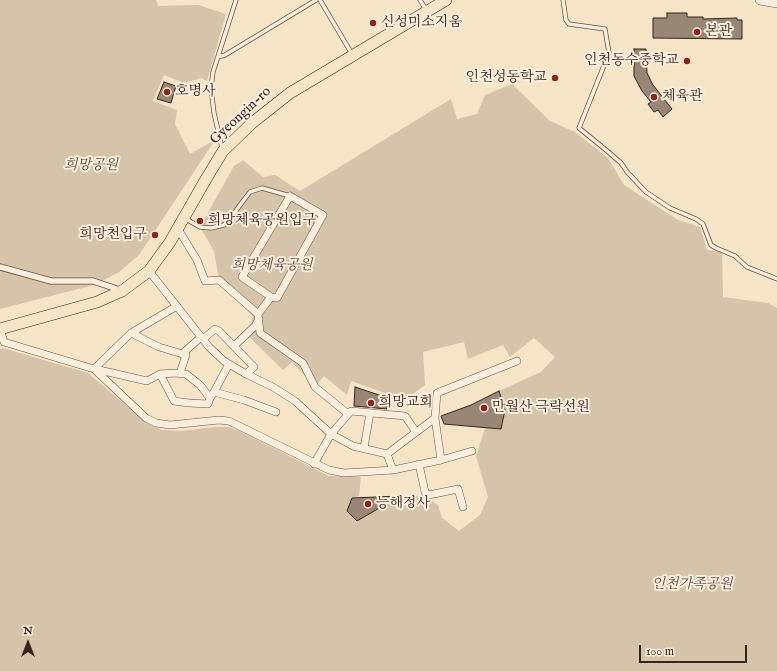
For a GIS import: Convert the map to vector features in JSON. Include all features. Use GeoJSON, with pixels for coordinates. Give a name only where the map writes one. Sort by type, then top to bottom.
{"type":"FeatureCollection","features":[{"type":"Feature","properties":{"kind":"main road","name":"Gyeongin-ro"},"geometry":{"type":"LineString","coordinates":[[0,329],[97,302],[122,291],[148,271],[170,242],[223,151],[252,123],[290,93],[446,0]]}},
{"type":"Feature","properties":{"kind":"street"},"geometry":{"type":"LineString","coordinates":[[760,0],[777,3]]}},
{"type":"Feature","properties":{"kind":"street"},"geometry":{"type":"LineString","coordinates":[[290,196],[323,215],[277,298],[271,297],[242,277],[290,196]]}},
{"type":"Feature","properties":{"kind":"street"},"geometry":{"type":"LineString","coordinates":[[178,229],[197,260],[205,281],[219,280],[258,317],[260,333],[303,363],[315,387],[348,414]]}},
{"type":"Feature","properties":{"kind":"street"},"geometry":{"type":"LineString","coordinates":[[0,267],[52,281],[94,281],[122,291]]}},
{"type":"Feature","properties":{"kind":"street"},"geometry":{"type":"LineString","coordinates":[[148,271],[209,347],[224,361],[273,387],[295,401],[331,434],[353,446],[387,454]]}},
{"type":"Feature","properties":{"kind":"street"},"geometry":{"type":"LineString","coordinates":[[234,346],[255,326],[258,317],[271,297]]}},
{"type":"Feature","properties":{"kind":"street"},"geometry":{"type":"LineString","coordinates":[[94,369],[132,333],[177,306]]}},
{"type":"Feature","properties":{"kind":"street"},"geometry":{"type":"LineString","coordinates":[[0,329],[4,342],[94,369],[147,381],[160,374],[186,374],[212,395],[244,400],[276,412]]}},
{"type":"Feature","properties":{"kind":"street"},"geometry":{"type":"LineString","coordinates":[[182,354],[214,329],[219,331],[254,367],[246,374]]}},
{"type":"Feature","properties":{"kind":"street"},"geometry":{"type":"LineString","coordinates":[[132,333],[159,347],[186,355],[180,373]]}},
{"type":"Feature","properties":{"kind":"street"},"geometry":{"type":"LineString","coordinates":[[441,460],[435,418],[437,393],[517,361]]}},
{"type":"Feature","properties":{"kind":"street"},"geometry":{"type":"LineString","coordinates":[[160,374],[174,401],[208,404],[230,364]]}},
{"type":"Feature","properties":{"kind":"street"},"geometry":{"type":"LineString","coordinates":[[94,369],[146,418],[156,423],[170,425],[219,420],[229,421],[314,464],[329,470],[344,473],[393,470],[441,460],[472,451]]}},
{"type":"Feature","properties":{"kind":"street"},"geometry":{"type":"LineString","coordinates":[[314,464],[331,434],[351,411],[405,416],[416,432]]}},
{"type":"Feature","properties":{"kind":"street"},"geometry":{"type":"LineString","coordinates":[[364,448],[370,413]]}},
{"type":"Feature","properties":{"kind":"street"},"geometry":{"type":"LineString","coordinates":[[387,454],[435,418]]}},
{"type":"Feature","properties":{"kind":"street"},"geometry":{"type":"LineString","coordinates":[[387,454],[393,470]]}},
{"type":"Feature","properties":{"kind":"street"},"geometry":{"type":"LineString","coordinates":[[418,464],[425,492],[429,495],[458,489],[464,507]]}},
{"type":"Feature","properties":{"kind":"lane"},"geometry":{"type":"LineString","coordinates":[[223,151],[214,113],[211,88],[213,72],[236,0]]}},
{"type":"Feature","properties":{"kind":"lane"},"geometry":{"type":"LineString","coordinates":[[218,57],[225,55],[316,0]]}},
{"type":"Feature","properties":{"kind":"lane"},"geometry":{"type":"LineString","coordinates":[[320,0],[353,55]]}},
{"type":"Feature","properties":{"kind":"lane"},"geometry":{"type":"LineString","coordinates":[[420,0],[427,12]]}},
{"type":"Feature","properties":{"kind":"lane"},"geometry":{"type":"LineString","coordinates":[[564,0],[566,20],[569,24],[605,29],[609,53],[579,128],[621,163],[628,173],[646,192],[670,208],[696,219],[702,224],[711,245],[735,256],[747,267],[777,279]]}},
{"type":"Feature","properties":{"kind":"lane"},"geometry":{"type":"LineString","coordinates":[[184,218],[200,227],[211,228],[224,225],[250,192],[262,188],[290,196]]}},
{"type":"Feature","properties":{"kind":"green space","name":"희망공원"},"geometry":{"type":"Polygon","coordinates":[[[0,0],[156,0],[158,6],[198,5],[226,14],[207,81],[201,78],[184,83],[164,75],[153,101],[177,110],[175,124],[190,154],[215,140],[139,255],[119,272],[94,285],[0,309],[0,0]]]}},
{"type":"Feature","properties":{"kind":"green space"},"geometry":{"type":"Polygon","coordinates":[[[512,84],[550,121],[575,132],[608,158],[624,185],[678,220],[700,227],[707,250],[722,252],[723,297],[768,303],[777,308],[777,671],[0,671],[0,349],[3,348],[88,373],[147,423],[162,430],[182,431],[229,427],[242,432],[329,476],[361,477],[359,496],[352,498],[347,511],[357,521],[400,496],[424,496],[438,505],[442,518],[459,531],[480,515],[488,497],[476,456],[485,428],[501,429],[505,410],[499,391],[541,372],[555,357],[534,338],[510,357],[503,345],[468,359],[464,342],[423,352],[425,385],[407,398],[391,395],[351,381],[347,395],[324,376],[315,387],[292,362],[283,370],[246,334],[253,317],[219,280],[214,251],[200,227],[234,166],[243,160],[263,177],[275,175],[300,191],[451,99],[457,119],[477,114],[485,95],[512,84]]]}},
{"type":"Feature","properties":{"kind":"building","name":"본관"},"geometry":{"type":"Polygon","coordinates":[[[667,13],[687,13],[687,17],[703,17],[703,19],[737,18],[737,20],[742,20],[742,39],[653,38],[653,18],[667,18],[667,13]]]}},
{"type":"Feature","properties":{"kind":"building"},"geometry":{"type":"Polygon","coordinates":[[[634,49],[646,49],[647,73],[653,85],[672,109],[663,117],[658,110],[654,112],[648,104],[651,102],[642,91],[634,76],[634,49]]]}},
{"type":"Feature","properties":{"kind":"building","name":"호명사"},"geometry":{"type":"Polygon","coordinates":[[[164,82],[176,86],[171,103],[157,99],[164,82]]]}},
{"type":"Feature","properties":{"kind":"building","name":"희망교회"},"geometry":{"type":"Polygon","coordinates":[[[355,387],[388,398],[387,409],[354,406],[355,387]]]}},
{"type":"Feature","properties":{"kind":"building","name":"만월산 극락선원"},"geometry":{"type":"Polygon","coordinates":[[[499,391],[505,410],[501,429],[444,424],[441,416],[471,405],[499,391]]]}},
{"type":"Feature","properties":{"kind":"building","name":"능해정사"},"geometry":{"type":"Polygon","coordinates":[[[400,496],[357,521],[347,511],[352,498],[400,496]]]}},
{"type":"Feature","properties":{"kind":"place","name":"신성미소지움"},"geometry":{"type":"Point","coordinates":[373,23]}},
{"type":"Feature","properties":{"kind":"place","name":"본관"},"geometry":{"type":"Point","coordinates":[697,32]}},
{"type":"Feature","properties":{"kind":"place","name":"인천동수중학교"},"geometry":{"type":"Point","coordinates":[687,61]}},
{"type":"Feature","properties":{"kind":"place","name":"인천성동학교"},"geometry":{"type":"Point","coordinates":[555,78]}},
{"type":"Feature","properties":{"kind":"place","name":"호명사"},"geometry":{"type":"Point","coordinates":[167,92]}},
{"type":"Feature","properties":{"kind":"place","name":"체육관"},"geometry":{"type":"Point","coordinates":[654,97]}},
{"type":"Feature","properties":{"kind":"place","name":"희망체육공원입구"},"geometry":{"type":"Point","coordinates":[200,221]}},
{"type":"Feature","properties":{"kind":"place","name":"희망천입구"},"geometry":{"type":"Point","coordinates":[155,235]}},
{"type":"Feature","properties":{"kind":"place","name":"희망교회"},"geometry":{"type":"Point","coordinates":[371,403]}},
{"type":"Feature","properties":{"kind":"place","name":"만월산 극락선원"},"geometry":{"type":"Point","coordinates":[484,408]}},
{"type":"Feature","properties":{"kind":"place","name":"능해정사"},"geometry":{"type":"Point","coordinates":[368,504]}},
{"type":"Feature","properties":{"kind":"park label","name":"희망체육공원"},"geometry":{"type":"Point","coordinates":[272,266]}},
{"type":"Feature","properties":{"kind":"park label","name":"인천가족공원"},"geometry":{"type":"Point","coordinates":[692,585]}}]}
